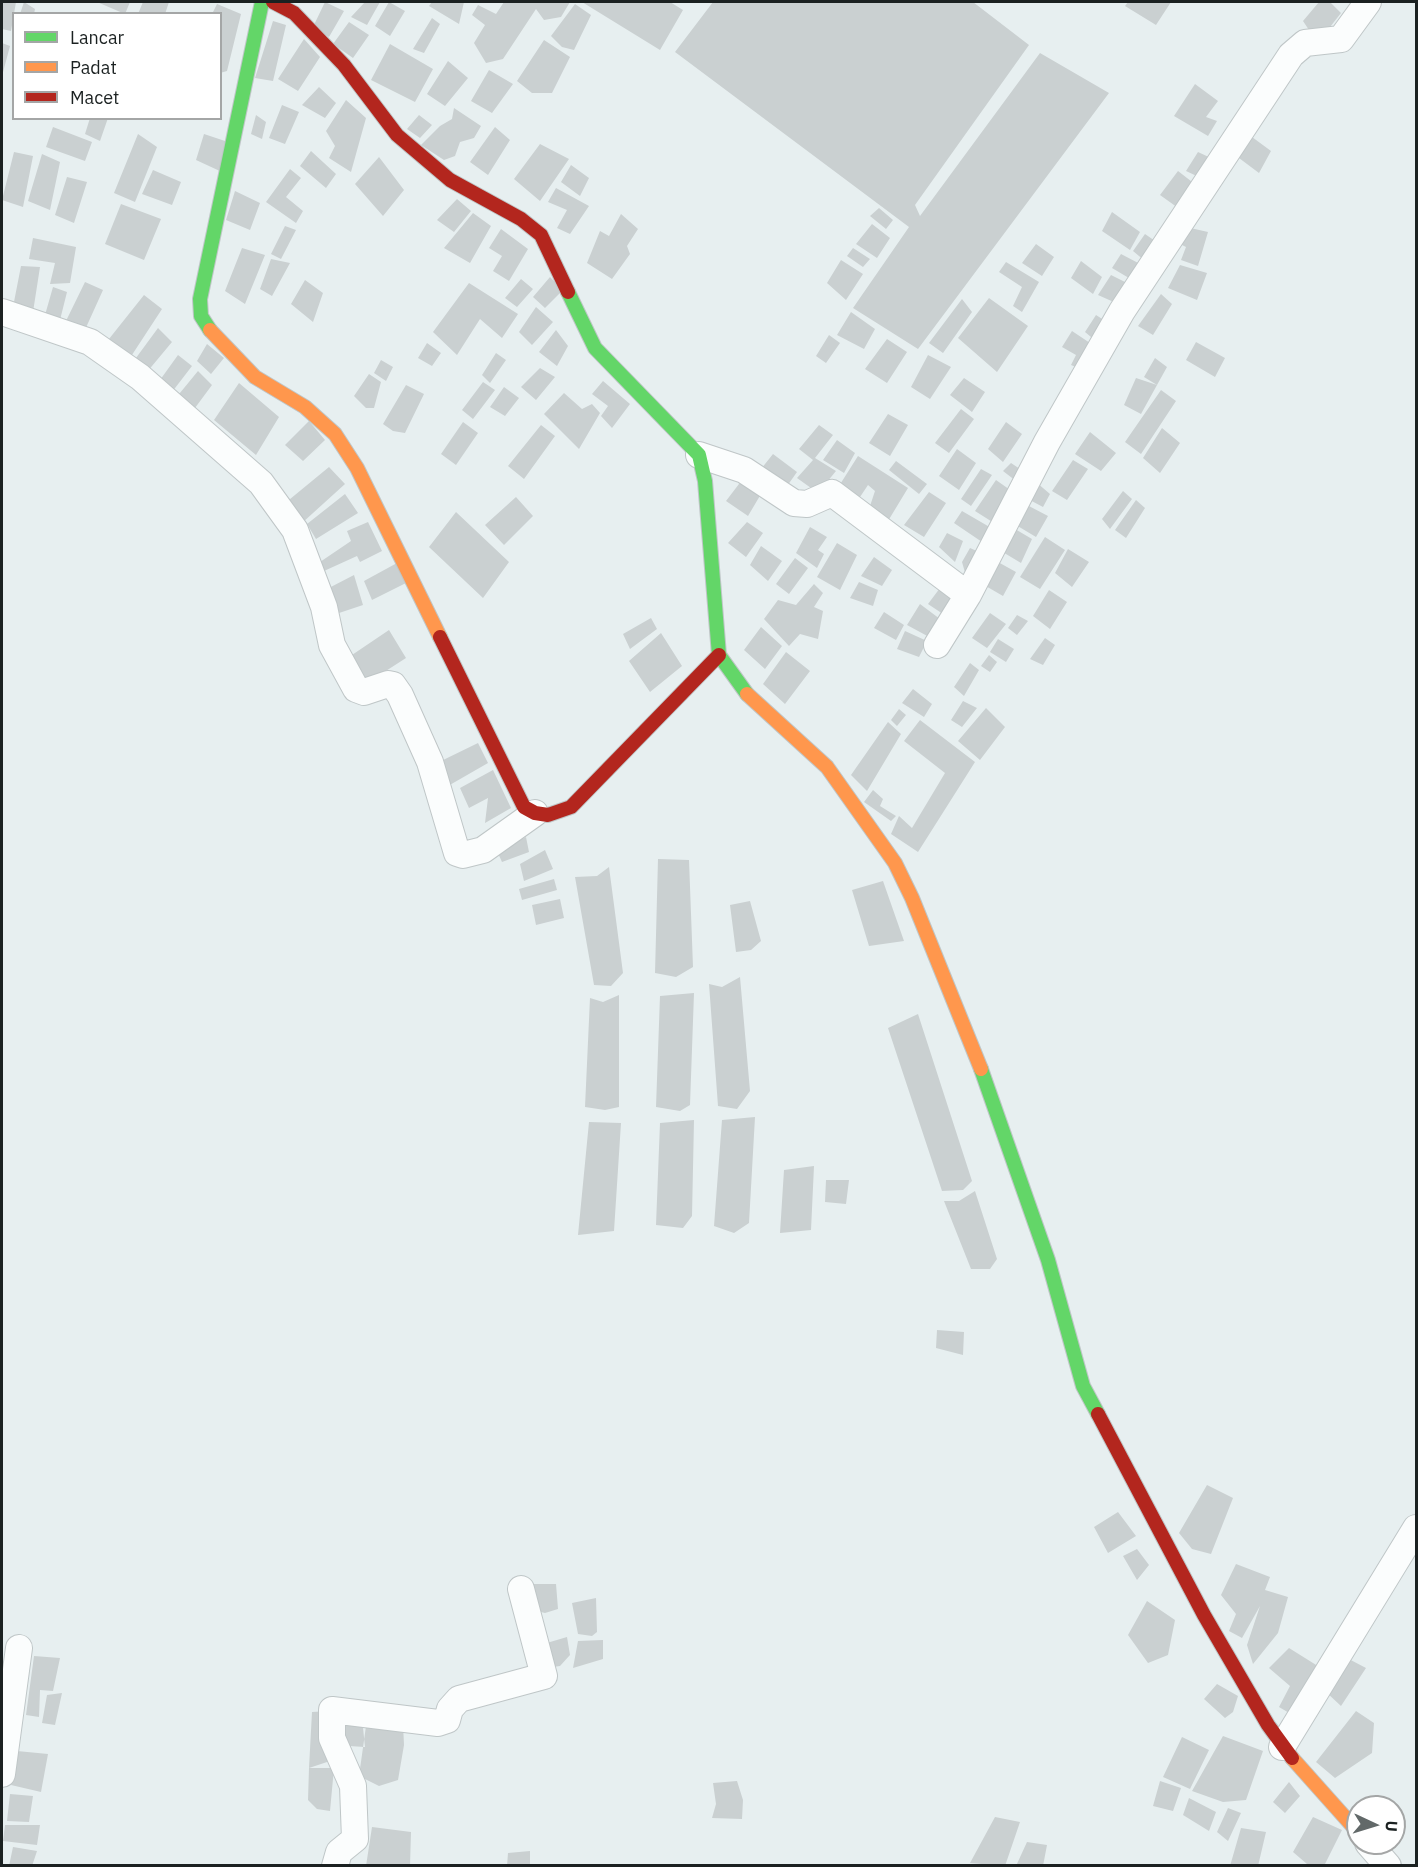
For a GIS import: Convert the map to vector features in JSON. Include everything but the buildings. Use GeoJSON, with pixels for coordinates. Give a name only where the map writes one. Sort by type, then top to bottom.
{"type":"FeatureCollection","features":[{"type":"Feature","properties":{"kind":"street"},"geometry":{"type":"LineString","coordinates":[[262,2],[203,287],[201,316],[207,326],[255,377],[305,407],[335,434],[357,468],[516,795],[524,807],[535,813],[560,813],[571,807],[719,655]]}},
{"type":"Feature","properties":{"kind":"street"},"geometry":{"type":"LineString","coordinates":[[273,2],[294,13],[344,65],[397,135],[450,180],[521,219],[541,235],[595,348],[699,455],[744,470],[794,503],[807,504],[832,493],[968,595]]}},
{"type":"Feature","properties":{"kind":"street"},"geometry":{"type":"LineString","coordinates":[[937,645],[968,595],[1047,442],[1122,311],[1284,65],[1305,43],[1341,39],[1368,2]]}},
{"type":"Feature","properties":{"kind":"street"},"geometry":{"type":"LineString","coordinates":[[2,312],[90,342],[140,377],[261,483],[295,530],[324,608],[332,645],[356,689],[364,692],[388,684],[393,685],[400,695],[430,762],[457,853],[464,855],[483,850],[535,813]]}},
{"type":"Feature","properties":{"kind":"street"},"geometry":{"type":"LineString","coordinates":[[699,455],[705,481],[719,655],[742,689],[827,767],[895,863],[912,898],[987,1084],[1048,1260],[1083,1386],[1204,1615],[1282,1747],[1346,1819]]}},
{"type":"Feature","properties":{"kind":"street"},"geometry":{"type":"LineString","coordinates":[[1282,1747],[1416,1528]]}},
{"type":"Feature","properties":{"kind":"street"},"geometry":{"type":"LineString","coordinates":[[335,1866],[339,1851],[355,1839],[353,1786],[332,1738],[332,1710],[438,1723],[447,1720],[450,1709],[459,1699],[544,1676],[522,1589]]}},
{"type":"Feature","properties":{"kind":"street"},"geometry":{"type":"LineString","coordinates":[[2,1774],[13,1650]]}},
{"type":"Feature","properties":{"kind":"traffic: fast"},"geometry":{"type":"LineString","coordinates":[[210,330],[201,316],[200,299],[262,2]]}},
{"type":"Feature","properties":{"kind":"traffic: fast"},"geometry":{"type":"LineString","coordinates":[[568,292],[595,348],[699,455],[705,481],[719,655],[747,694]]}},
{"type":"Feature","properties":{"kind":"traffic: fast"},"geometry":{"type":"LineString","coordinates":[[981,1069],[1048,1260],[1083,1386],[1098,1414]]}},
{"type":"Feature","properties":{"kind":"traffic: slow"},"geometry":{"type":"LineString","coordinates":[[210,330],[255,377],[305,407],[335,434],[357,468],[440,637]]}},
{"type":"Feature","properties":{"kind":"traffic: slow"},"geometry":{"type":"LineString","coordinates":[[747,694],[827,767],[895,863],[912,898],[981,1069]]}},
{"type":"Feature","properties":{"kind":"traffic: slow"},"geometry":{"type":"LineString","coordinates":[[1292,1758],[1346,1819]]}},
{"type":"Feature","properties":{"kind":"traffic: jam"},"geometry":{"type":"LineString","coordinates":[[273,2],[294,13],[344,65],[397,135],[450,180],[521,219],[541,235],[568,292]]}},
{"type":"Feature","properties":{"kind":"traffic: jam"},"geometry":{"type":"LineString","coordinates":[[440,637],[524,807],[535,813],[548,815],[571,807],[719,655]]}},
{"type":"Feature","properties":{"kind":"traffic: jam"},"geometry":{"type":"LineString","coordinates":[[1098,1414],[1204,1615],[1268,1725],[1292,1758]]}}]}
